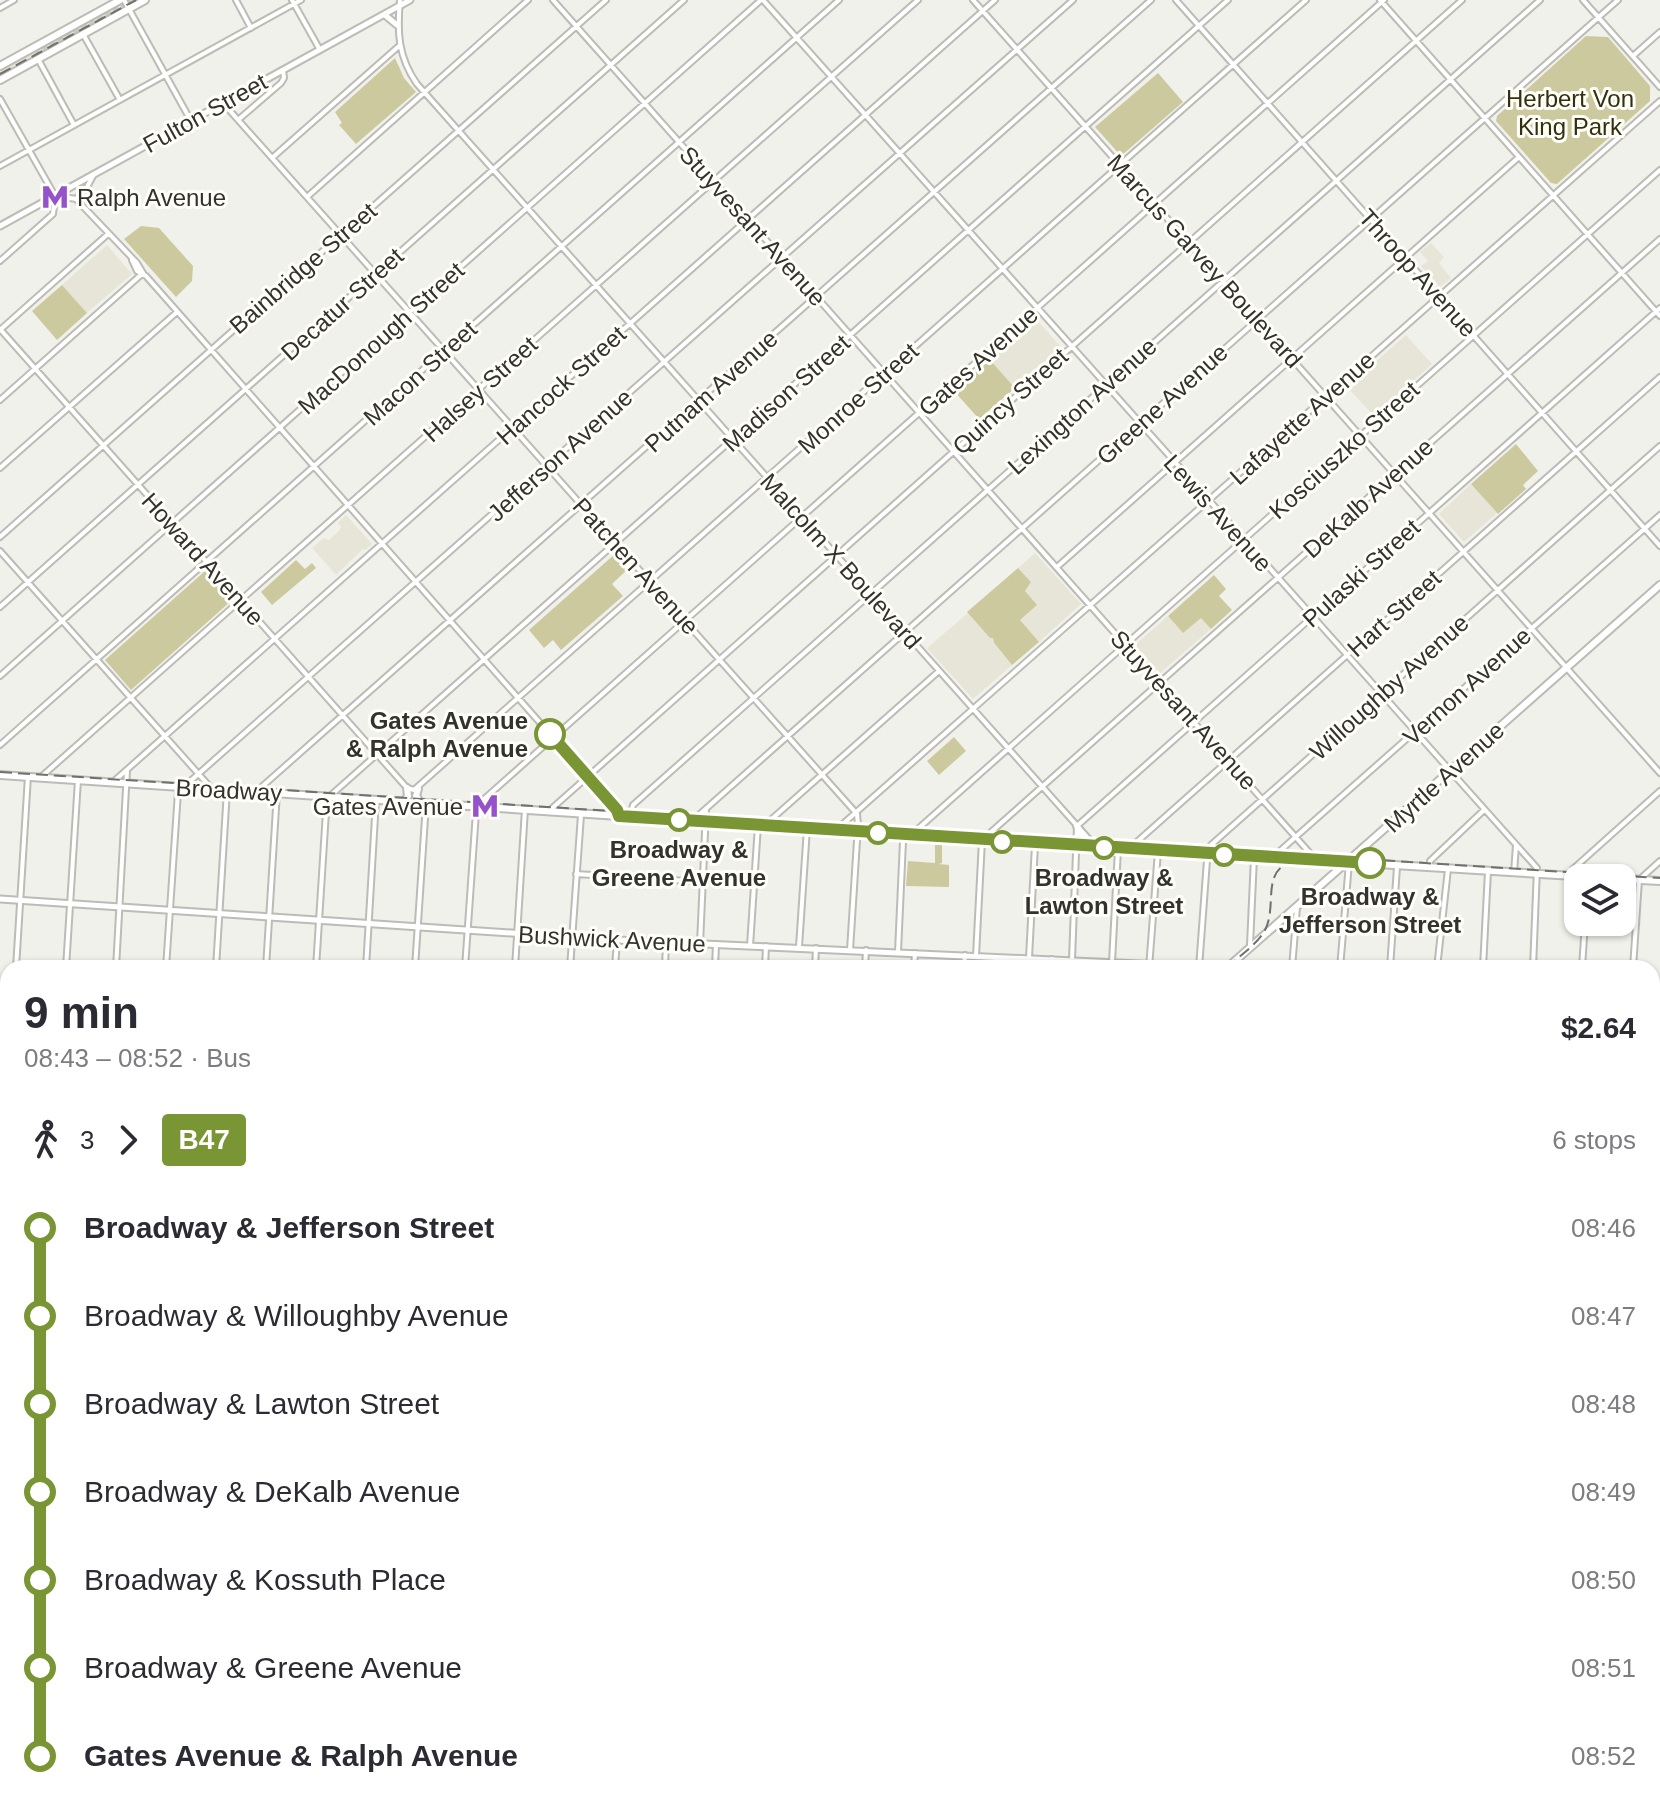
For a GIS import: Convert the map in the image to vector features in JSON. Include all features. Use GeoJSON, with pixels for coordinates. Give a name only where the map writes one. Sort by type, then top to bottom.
{"type":"FeatureCollection","features":[{"type":"Feature","properties":{"kind":"main road"},"geometry":{"type":"LineString","coordinates":[[0,66],[122,0]]}},
{"type":"Feature","properties":{"kind":"main road"},"geometry":{"type":"LineString","coordinates":[[0,80],[144,0]]}},
{"type":"Feature","properties":{"kind":"main road","name":"Fulton Street"},"geometry":{"type":"LineString","coordinates":[[0,226],[410,0]]}},
{"type":"Feature","properties":{"kind":"main road"},"geometry":{"type":"LineString","coordinates":[[384,15],[397,25]]}},
{"type":"Feature","properties":{"kind":"main road","name":"Myrtle Avenue"},"geometry":{"type":"LineString","coordinates":[[1236,960],[1660,585]]}},
{"type":"Feature","properties":{"kind":"main road","name":"Broadway"},"geometry":{"type":"LineString","coordinates":[[0,775],[1035,844],[1564,876]]}},
{"type":"Feature","properties":{"kind":"main road"},"geometry":{"type":"LineString","coordinates":[[404,801],[408,796],[407,788]]}},
{"type":"Feature","properties":{"kind":"main road"},"geometry":{"type":"LineString","coordinates":[[418,789],[416,796],[423,803]]}},
{"type":"Feature","properties":{"kind":"main road"},"geometry":{"type":"LineString","coordinates":[[1077,826],[1082,836],[1079,846]]}},
{"type":"Feature","properties":{"kind":"main road"},"geometry":{"type":"LineString","coordinates":[[1636,880],[1660,881]]}},
{"type":"Feature","properties":{"kind":"main road","name":"Bushwick Avenue"},"geometry":{"type":"LineString","coordinates":[[0,899],[617,940],[1072,960]]}},
{"type":"Feature","properties":{"kind":"street"},"geometry":{"type":"LineString","coordinates":[[0,8],[14,0]]}},
{"type":"Feature","properties":{"kind":"street"},"geometry":{"type":"LineString","coordinates":[[122,0],[191,121]]}},
{"type":"Feature","properties":{"kind":"street"},"geometry":{"type":"LineString","coordinates":[[236,0],[251,28]]}},
{"type":"Feature","properties":{"kind":"street"},"geometry":{"type":"LineString","coordinates":[[0,166],[301,0]]}},
{"type":"Feature","properties":{"kind":"street"},"geometry":{"type":"LineString","coordinates":[[307,197],[528,0]]}},
{"type":"Feature","properties":{"kind":"street","name":"Stuyvesant Avenue"},"geometry":{"type":"LineString","coordinates":[[553,0],[1316,860]]}},
{"type":"Feature","properties":{"kind":"street","name":"Bainbridge Street"},"geometry":{"type":"LineString","coordinates":[[0,537],[606,0]]}},
{"type":"Feature","properties":{"kind":"street","name":"Decatur Street"},"geometry":{"type":"LineString","coordinates":[[0,607],[684,0]]}},
{"type":"Feature","properties":{"kind":"street","name":"Lewis Avenue"},"geometry":{"type":"LineString","coordinates":[[762,0],[1537,868],[1537,874]]}},
{"type":"Feature","properties":{"kind":"street","name":"MacDonough Street"},"geometry":{"type":"LineString","coordinates":[[0,676],[762,0]]}},
{"type":"Feature","properties":{"kind":"street","name":"Macon Street"},"geometry":{"type":"LineString","coordinates":[[0,745],[839,0]]}},
{"type":"Feature","properties":{"kind":"street","name":"Halsey Street"},"geometry":{"type":"LineString","coordinates":[[41,777],[918,0]]}},
{"type":"Feature","properties":{"kind":"street","name":"Marcus Garvey Boulevard"},"geometry":{"type":"LineString","coordinates":[[973,0],[1660,773]]}},
{"type":"Feature","properties":{"kind":"street","name":"Hancock Street"},"geometry":{"type":"LineString","coordinates":[[113,782],[995,0]]}},
{"type":"Feature","properties":{"kind":"street","name":"Jefferson Avenue"},"geometry":{"type":"LineString","coordinates":[[183,787],[1073,0]]}},
{"type":"Feature","properties":{"kind":"street","name":"Putnam Avenue"},"geometry":{"type":"LineString","coordinates":[[256,791],[1151,0]]}},
{"type":"Feature","properties":{"kind":"street","name":"Throop Avenue"},"geometry":{"type":"LineString","coordinates":[[1176,0],[1660,546]]}},
{"type":"Feature","properties":{"kind":"street","name":"Madison Street"},"geometry":{"type":"LineString","coordinates":[[329,796],[1228,0]]}},
{"type":"Feature","properties":{"kind":"street","name":"Monroe Street"},"geometry":{"type":"LineString","coordinates":[[418,789],[1306,0]]}},
{"type":"Feature","properties":{"kind":"street","name":"Quincy Street"},"geometry":{"type":"LineString","coordinates":[[549,811],[1462,0]]}},
{"type":"Feature","properties":{"kind":"street","name":"Lexington Avenue"},"geometry":{"type":"LineString","coordinates":[[630,816],[633,805],[1540,0]]}},
{"type":"Feature","properties":{"kind":"street"},"geometry":{"type":"LineString","coordinates":[[1583,0],[1660,87]]}},
{"type":"Feature","properties":{"kind":"street","name":"Greene Avenue"},"geometry":{"type":"LineString","coordinates":[[692,821],[1618,0]]}},
{"type":"Feature","properties":{"kind":"street"},"geometry":{"type":"LineString","coordinates":[[1382,1],[1659,312]]}},
{"type":"Feature","properties":{"kind":"street","name":"Gates Avenue"},"geometry":{"type":"LineString","coordinates":[[479,806],[1382,1]]}},
{"type":"Feature","properties":{"kind":"street"},"geometry":{"type":"LineString","coordinates":[[293,2],[320,50]]}},
{"type":"Feature","properties":{"kind":"street","name":"Malcolm X Boulevard"},"geometry":{"type":"LineString","coordinates":[[400,3],[397,25],[399,45],[406,66],[424,92],[1096,847]]}},
{"type":"Feature","properties":{"kind":"street"},"geometry":{"type":"LineString","coordinates":[[1633,56],[1660,32]]}},
{"type":"Feature","properties":{"kind":"street"},"geometry":{"type":"LineString","coordinates":[[83,34],[120,100]]}},
{"type":"Feature","properties":{"kind":"street"},"geometry":{"type":"LineString","coordinates":[[272,158],[399,45]]}},
{"type":"Feature","properties":{"kind":"street"},"geometry":{"type":"LineString","coordinates":[[38,59],[74,125]]}},
{"type":"Feature","properties":{"kind":"street"},"geometry":{"type":"LineString","coordinates":[[238,120],[281,83],[283,70]]}},
{"type":"Feature","properties":{"kind":"street"},"geometry":{"type":"LineString","coordinates":[[0,99],[55,196],[53,214],[0,261]]}},
{"type":"Feature","properties":{"kind":"street","name":"Lafayette Avenue"},"geometry":{"type":"LineString","coordinates":[[836,830],[1660,101]]}},
{"type":"Feature","properties":{"kind":"street","name":"Patchen Avenue"},"geometry":{"type":"LineString","coordinates":[[223,103],[857,814]]}},
{"type":"Feature","properties":{"kind":"street"},"geometry":{"type":"LineString","coordinates":[[1057,567],[1519,157]]}},
{"type":"Feature","properties":{"kind":"street","name":"Kosciuszko Street"},"geometry":{"type":"LineString","coordinates":[[910,835],[1660,170]]}},
{"type":"Feature","properties":{"kind":"street"},"geometry":{"type":"LineString","coordinates":[[76,199],[94,174]]}},
{"type":"Feature","properties":{"kind":"street"},"geometry":{"type":"LineString","coordinates":[[55,196],[76,199],[141,268],[279,429],[588,776],[619,816]]}},
{"type":"Feature","properties":{"kind":"street"},"geometry":{"type":"LineString","coordinates":[[0,330],[108,234]]}},
{"type":"Feature","properties":{"kind":"street","name":"DeKalb Avenue"},"geometry":{"type":"LineString","coordinates":[[982,840],[1660,239]]}},
{"type":"Feature","properties":{"kind":"street"},"geometry":{"type":"LineString","coordinates":[[0,400],[143,273]]}},
{"type":"Feature","properties":{"kind":"street"},"geometry":{"type":"LineString","coordinates":[[0,468],[177,312]]}},
{"type":"Feature","properties":{"kind":"street","name":"Pulaski Street"},"geometry":{"type":"LineString","coordinates":[[1077,826],[1659,312]]}},
{"type":"Feature","properties":{"kind":"street","name":"Howard Avenue"},"geometry":{"type":"LineString","coordinates":[[0,330],[407,788]]}},
{"type":"Feature","properties":{"kind":"street","name":"Hart Street"},"geometry":{"type":"LineString","coordinates":[[1128,849],[1660,377]]}},
{"type":"Feature","properties":{"kind":"street","name":"Willoughby Avenue"},"geometry":{"type":"LineString","coordinates":[[1208,854],[1211,845],[1660,446]]}},
{"type":"Feature","properties":{"kind":"street","name":"Vernon Avenue"},"geometry":{"type":"LineString","coordinates":[[1273,857],[1660,515]]}},
{"type":"Feature","properties":{"kind":"street"},"geometry":{"type":"LineString","coordinates":[[0,551],[211,788]]}},
{"type":"Feature","properties":{"kind":"street"},"geometry":{"type":"LineString","coordinates":[[750,946],[761,825],[777,815],[939,671]]}},
{"type":"Feature","properties":{"kind":"street"},"geometry":{"type":"LineString","coordinates":[[117,960],[127,771]]}},
{"type":"Feature","properties":{"kind":"street"},"geometry":{"type":"LineString","coordinates":[[17,960],[28,776]]}},
{"type":"Feature","properties":{"kind":"street"},"geometry":{"type":"LineString","coordinates":[[66,960],[78,780]]}},
{"type":"Feature","properties":{"kind":"street"},"geometry":{"type":"LineString","coordinates":[[266,960],[274,792],[270,781]]}},
{"type":"Feature","properties":{"kind":"street"},"geometry":{"type":"LineString","coordinates":[[343,785],[343,797]]}},
{"type":"Feature","properties":{"kind":"street"},"geometry":{"type":"LineString","coordinates":[[167,960],[178,792],[183,787]]}},
{"type":"Feature","properties":{"kind":"street"},"geometry":{"type":"LineString","coordinates":[[407,788],[418,789]]}},
{"type":"Feature","properties":{"kind":"street"},"geometry":{"type":"LineString","coordinates":[[216,960],[227,790]]}},
{"type":"Feature","properties":{"kind":"street"},"geometry":{"type":"LineString","coordinates":[[1579,864],[1660,791]]}},
{"type":"Feature","properties":{"kind":"street"},"geometry":{"type":"LineString","coordinates":[[316,960],[329,796]]}},
{"type":"Feature","properties":{"kind":"street"},"geometry":{"type":"LineString","coordinates":[[367,960],[376,800]]}},
{"type":"Feature","properties":{"kind":"street"},"geometry":{"type":"LineString","coordinates":[[416,960],[423,803]]}},
{"type":"Feature","properties":{"kind":"street"},"geometry":{"type":"LineString","coordinates":[[558,803],[564,812]]}},
{"type":"Feature","properties":{"kind":"street"},"geometry":{"type":"LineString","coordinates":[[466,960],[476,812],[479,806]]}},
{"type":"Feature","properties":{"kind":"street"},"geometry":{"type":"LineString","coordinates":[[516,960],[525,809]]}},
{"type":"Feature","properties":{"kind":"street"},"geometry":{"type":"LineString","coordinates":[[700,944],[706,809]]}},
{"type":"Feature","properties":{"kind":"street"},"geometry":{"type":"LineString","coordinates":[[1429,868],[1430,861],[1484,810]]}},
{"type":"Feature","properties":{"kind":"street"},"geometry":{"type":"LineString","coordinates":[[571,960],[581,813]]}},
{"type":"Feature","properties":{"kind":"street"},"geometry":{"type":"LineString","coordinates":[[850,950],[857,814]]}},
{"type":"Feature","properties":{"kind":"street"},"geometry":{"type":"LineString","coordinates":[[777,815],[777,826]]}},
{"type":"Feature","properties":{"kind":"street"},"geometry":{"type":"LineString","coordinates":[[920,827],[923,836]]}},
{"type":"Feature","properties":{"kind":"street"},"geometry":{"type":"LineString","coordinates":[[799,947],[807,828]]}},
{"type":"Feature","properties":{"kind":"street"},"geometry":{"type":"LineString","coordinates":[[898,952],[903,841],[910,835]]}},
{"type":"Feature","properties":{"kind":"street"},"geometry":{"type":"LineString","coordinates":[[976,956],[982,840]]}},
{"type":"Feature","properties":{"kind":"street"},"geometry":{"type":"LineString","coordinates":[[1029,958],[1035,844]]}},
{"type":"Feature","properties":{"kind":"street"},"geometry":{"type":"LineString","coordinates":[[1514,873],[1516,845]]}},
{"type":"Feature","properties":{"kind":"street"},"geometry":{"type":"LineString","coordinates":[[1072,960],[1079,846]]}},
{"type":"Feature","properties":{"kind":"street"},"geometry":{"type":"LineString","coordinates":[[1112,960],[1118,849]]}},
{"type":"Feature","properties":{"kind":"street"},"geometry":{"type":"LineString","coordinates":[[1149,960],[1158,851]]}},
{"type":"Feature","properties":{"kind":"street"},"geometry":{"type":"LineString","coordinates":[[1200,960],[1208,854]]}},
{"type":"Feature","properties":{"kind":"street"},"geometry":{"type":"LineString","coordinates":[[1250,948],[1254,857]]}},
{"type":"Feature","properties":{"kind":"street"},"geometry":{"type":"LineString","coordinates":[[1341,960],[1349,861]]}},
{"type":"Feature","properties":{"kind":"street"},"geometry":{"type":"LineString","coordinates":[[1634,960],[1639,880],[1660,861]]}},
{"type":"Feature","properties":{"kind":"street"},"geometry":{"type":"LineString","coordinates":[[1391,960],[1397,864]]}},
{"type":"Feature","properties":{"kind":"street"},"geometry":{"type":"LineString","coordinates":[[1438,960],[1448,869]]}},
{"type":"Feature","properties":{"kind":"street"},"geometry":{"type":"LineString","coordinates":[[1483,960],[1488,871]]}},
{"type":"Feature","properties":{"kind":"street"},"geometry":{"type":"LineString","coordinates":[[576,874],[704,882]]}},
{"type":"Feature","properties":{"kind":"street"},"geometry":{"type":"LineString","coordinates":[[1533,960],[1537,874]]}},
{"type":"Feature","properties":{"kind":"street"},"geometry":{"type":"LineString","coordinates":[[1293,960],[1297,906]]}},
{"type":"Feature","properties":{"kind":"street"},"geometry":{"type":"LineString","coordinates":[[1583,960],[1584,936]]}},
{"type":"Feature","properties":{"kind":"street"},"geometry":{"type":"LineString","coordinates":[[616,960],[617,940]]}},
{"type":"Feature","properties":{"kind":"street"},"geometry":{"type":"LineString","coordinates":[[665,960],[666,942]]}},
{"type":"Feature","properties":{"kind":"street"},"geometry":{"type":"LineString","coordinates":[[715,960],[716,944]]}},
{"type":"Feature","properties":{"kind":"street"},"geometry":{"type":"LineString","coordinates":[[765,960],[766,946]]}},
{"type":"Feature","properties":{"kind":"street"},"geometry":{"type":"LineString","coordinates":[[815,960],[816,948]]}},
{"type":"Feature","properties":{"kind":"street"},"geometry":{"type":"LineString","coordinates":[[865,960],[866,950]]}},
{"type":"Feature","properties":{"kind":"street"},"geometry":{"type":"LineString","coordinates":[[915,953],[915,960]]}},
{"type":"Feature","properties":{"kind":"street"},"geometry":{"type":"LineString","coordinates":[[965,955],[965,960]]}},
{"type":"Feature","properties":{"kind":"shaded area"},"geometry":{"type":"Polygon","coordinates":[[[123,0],[137,0],[0,76],[0,70],[123,0]]]}},
{"type":"Feature","properties":{"kind":"shaded area"},"geometry":{"type":"Polygon","coordinates":[[[1431,243],[1444,257],[1439,263],[1451,278],[1440,287],[1421,266],[1428,261],[1420,252],[1431,243]]]}},
{"type":"Feature","properties":{"kind":"shaded area"},"geometry":{"type":"Polygon","coordinates":[[[107,245],[132,274],[87,313],[62,285],[107,245]]]}},
{"type":"Feature","properties":{"kind":"shaded area"},"geometry":{"type":"Polygon","coordinates":[[[1036,319],[1061,347],[1015,388],[990,360],[1036,319]]]}},
{"type":"Feature","properties":{"kind":"shaded area"},"geometry":{"type":"Polygon","coordinates":[[[1406,335],[1432,364],[1374,416],[1347,387],[1406,335]]]}},
{"type":"Feature","properties":{"kind":"shaded area"},"geometry":{"type":"Polygon","coordinates":[[[1471,484],[1497,513],[1464,542],[1439,514],[1471,484]]]}},
{"type":"Feature","properties":{"kind":"shaded area"},"geometry":{"type":"Polygon","coordinates":[[[346,515],[372,544],[336,575],[312,548],[339,531],[341,527],[338,523],[346,515]]]}},
{"type":"Feature","properties":{"kind":"shaded area"},"geometry":{"type":"Polygon","coordinates":[[[1035,553],[1081,604],[1039,642],[1019,620],[1024,591],[1031,582],[1018,568],[1035,553]]]}},
{"type":"Feature","properties":{"kind":"shaded area"},"geometry":{"type":"Polygon","coordinates":[[[968,613],[993,638],[994,644],[1012,665],[973,699],[927,648],[968,613]]]}},
{"type":"Feature","properties":{"kind":"shaded area"},"geometry":{"type":"Polygon","coordinates":[[[1168,616],[1183,633],[1201,617],[1211,629],[1160,673],[1135,645],[1168,616]]]}},
{"type":"Feature","properties":{"kind":"green space","name":"Herbert Von King Park"},"geometry":{"type":"Polygon","coordinates":[[[1586,36],[1608,37],[1650,86],[1650,101],[1557,184],[1551,183],[1496,121],[1497,116],[1586,36]]]}},
{"type":"Feature","properties":{"kind":"green space"},"geometry":{"type":"Polygon","coordinates":[[[395,58],[404,78],[416,92],[356,144],[339,125],[342,123],[335,112],[395,58]]]}},
{"type":"Feature","properties":{"kind":"green space"},"geometry":{"type":"Polygon","coordinates":[[[1158,73],[1183,102],[1121,156],[1095,127],[1158,73]]]}},
{"type":"Feature","properties":{"kind":"green space"},"geometry":{"type":"Polygon","coordinates":[[[141,226],[159,228],[193,266],[192,281],[176,297],[124,239],[141,226]]]}},
{"type":"Feature","properties":{"kind":"green space"},"geometry":{"type":"Polygon","coordinates":[[[62,285],[87,313],[57,340],[32,311],[62,285]]]}},
{"type":"Feature","properties":{"kind":"green space"},"geometry":{"type":"Polygon","coordinates":[[[990,360],[1015,388],[979,419],[954,391],[990,360]]]}},
{"type":"Feature","properties":{"kind":"green space"},"geometry":{"type":"Polygon","coordinates":[[[1516,444],[1538,471],[1523,485],[1526,489],[1498,514],[1471,484],[1516,444]]]}},
{"type":"Feature","properties":{"kind":"green space"},"geometry":{"type":"Polygon","coordinates":[[[616,553],[630,567],[612,584],[623,596],[561,650],[553,640],[544,648],[529,630],[616,553]]]}},
{"type":"Feature","properties":{"kind":"green space"},"geometry":{"type":"Polygon","coordinates":[[[296,560],[305,569],[312,563],[316,568],[272,605],[261,592],[296,560]]]}},
{"type":"Feature","properties":{"kind":"green space"},"geometry":{"type":"Polygon","coordinates":[[[1018,568],[1031,582],[1025,591],[1037,605],[1020,620],[1039,642],[1012,665],[993,638],[967,612],[1018,568]]]}},
{"type":"Feature","properties":{"kind":"green space"},"geometry":{"type":"Polygon","coordinates":[[[205,571],[231,601],[131,690],[105,660],[205,571]]]}},
{"type":"Feature","properties":{"kind":"green space"},"geometry":{"type":"Polygon","coordinates":[[[1214,575],[1226,589],[1219,596],[1232,610],[1211,629],[1201,618],[1183,633],[1168,616],[1214,575]]]}},
{"type":"Feature","properties":{"kind":"green space"},"geometry":{"type":"Polygon","coordinates":[[[954,737],[966,751],[939,775],[927,761],[954,737]]]}},
{"type":"Feature","properties":{"kind":"green space"},"geometry":{"type":"Polygon","coordinates":[[[935,845],[942,845],[942,863],[939,864],[949,865],[949,887],[906,886],[908,861],[935,863],[935,845]]]}},
{"type":"Feature","properties":{"kind":"tunnel"},"geometry":{"type":"LineString","coordinates":[[30,63],[43,49],[132,0]]}},
{"type":"Feature","properties":{"kind":"railway"},"geometry":{"type":"LineString","coordinates":[[0,74],[136,0]]}},
{"type":"Feature","properties":{"kind":"railway"},"geometry":{"type":"LineString","coordinates":[[0,772],[1660,878]]}},
{"type":"Feature","properties":{"kind":"railway"},"geometry":{"type":"LineString","coordinates":[[1236,960],[1264,932],[1274,878],[1279,869],[1302,859]]}},
{"type":"Feature","properties":{"kind":"bus line","name":"B47"},"geometry":{"type":"LineString","coordinates":[[550,734],[619,816],[1370,863]]}},
{"type":"Feature","properties":{"kind":"place","name":"Ralph Avenue"},"geometry":{"type":"Point","coordinates":[55,197]}},
{"type":"Feature","properties":{"kind":"place","name":"Gates Avenue & Ralph Avenue"},"geometry":{"type":"Point","coordinates":[550,734]}},
{"type":"Feature","properties":{"kind":"place","name":"Gates Avenue"},"geometry":{"type":"Point","coordinates":[485,806]}},
{"type":"Feature","properties":{"kind":"place","name":"Broadway & Greene Avenue"},"geometry":{"type":"Point","coordinates":[679,820]}},
{"type":"Feature","properties":{"kind":"place","name":"Broadway & Lawton Street"},"geometry":{"type":"Point","coordinates":[1104,848]}},
{"type":"Feature","properties":{"kind":"place","name":"Broadway & Jefferson Street"},"geometry":{"type":"Point","coordinates":[1370,863]}}]}
